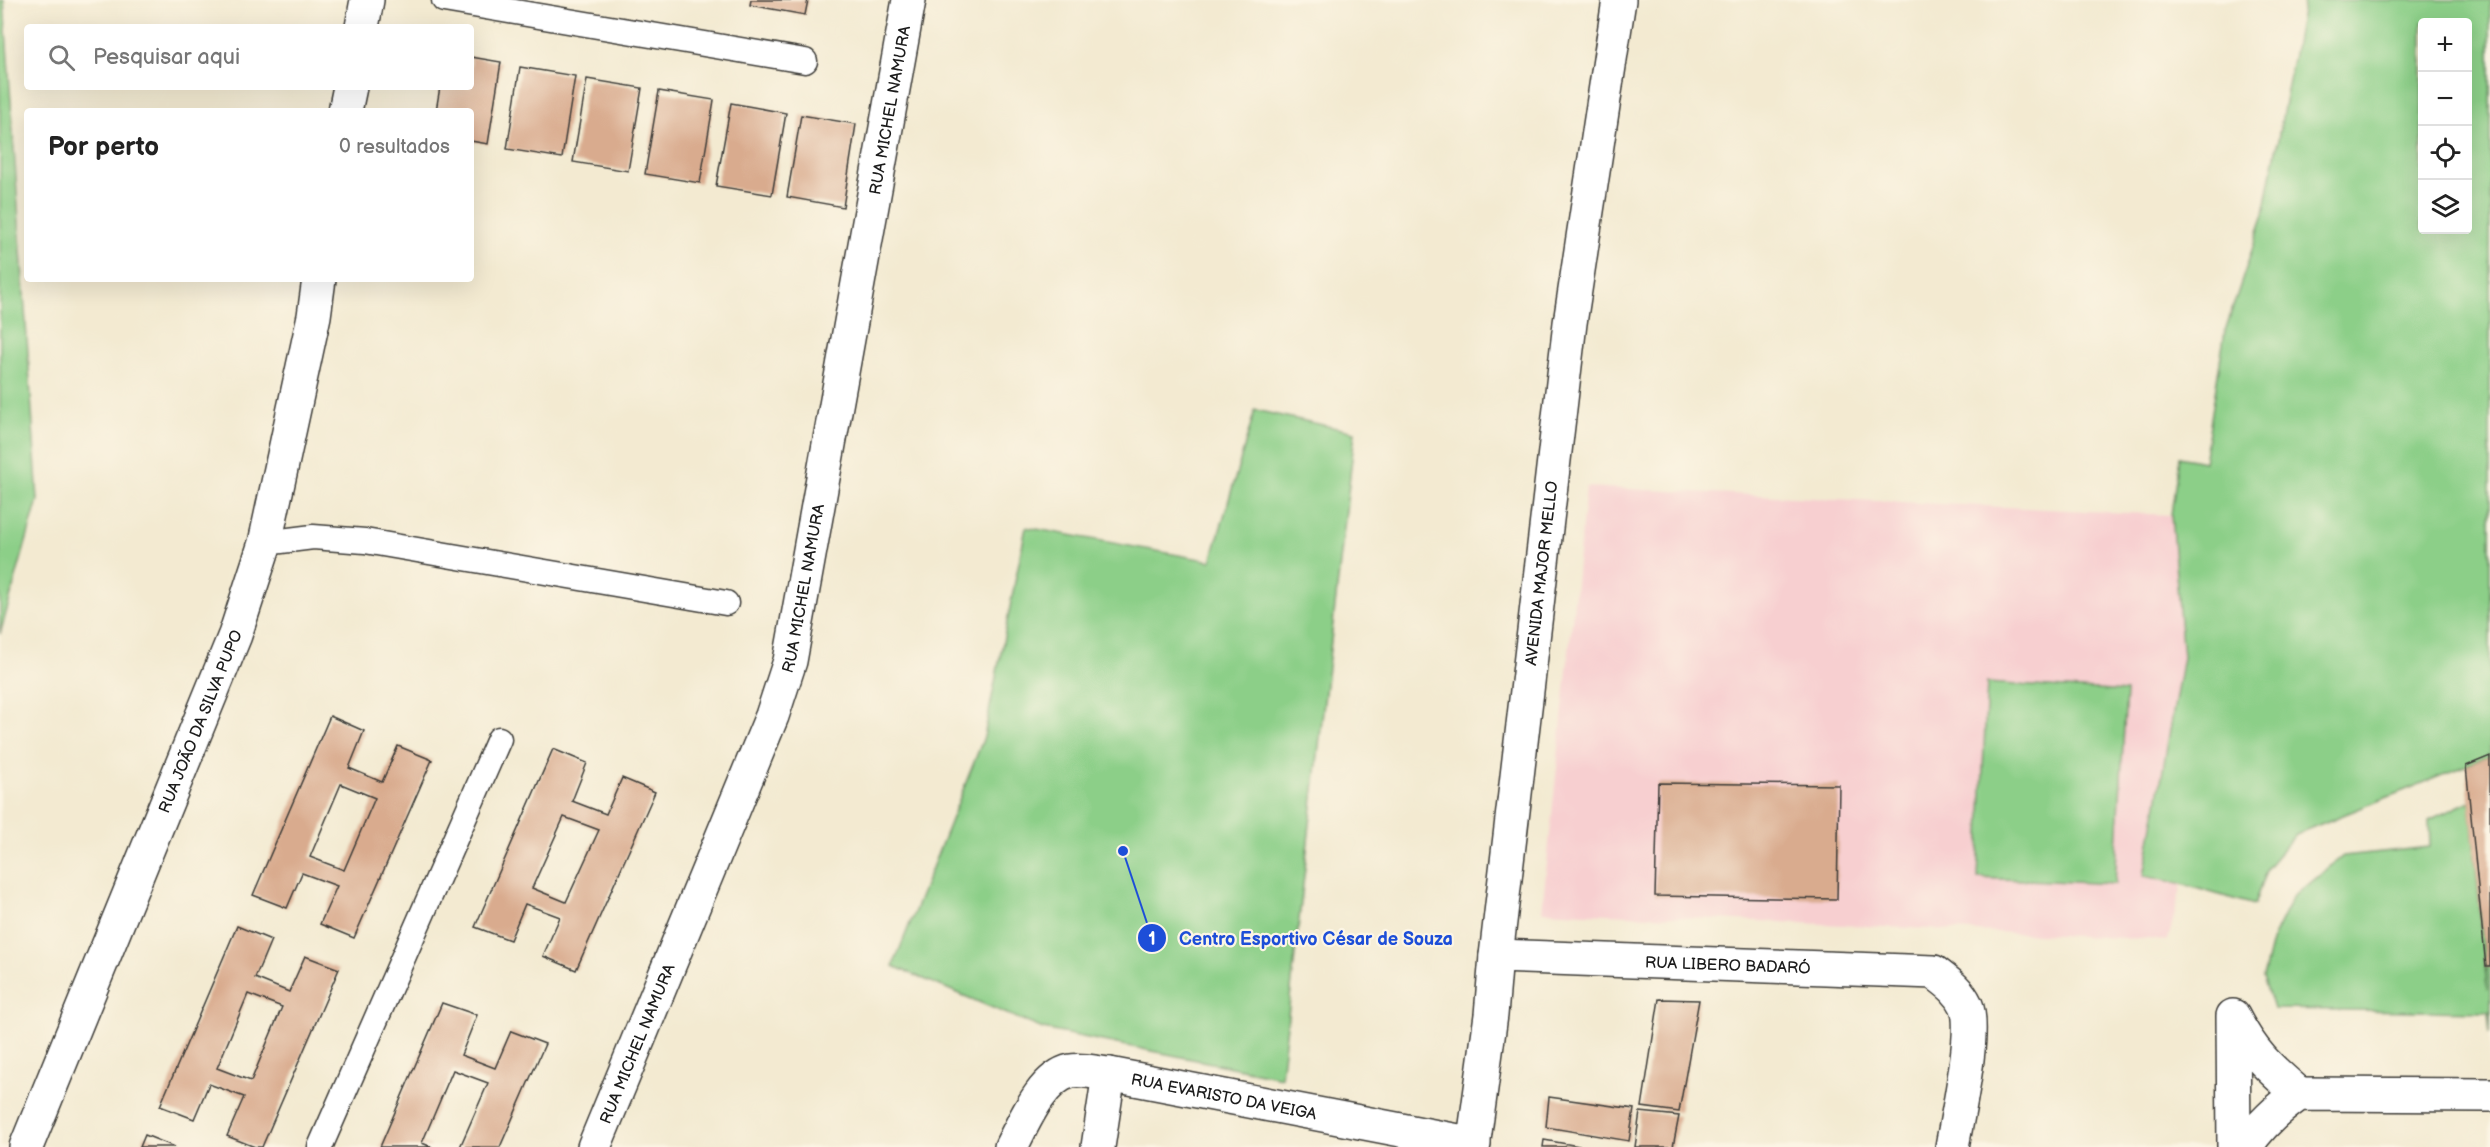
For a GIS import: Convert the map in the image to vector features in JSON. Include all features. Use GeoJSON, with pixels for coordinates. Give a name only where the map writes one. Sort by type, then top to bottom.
{"type":"FeatureCollection","features":[{"type":"Feature","properties":{"kind":"street"},"geometry":{"type":"LineString","coordinates":[[363,24],[367,0]]}},
{"type":"Feature","properties":{"kind":"street","name":"RUA MICHEL NAMURA"},"geometry":{"type":"LineString","coordinates":[[594,1147],[772,716],[790,661],[909,0]]}},
{"type":"Feature","properties":{"kind":"street","name":"AVENIDA MAJOR MELLO"},"geometry":{"type":"LineString","coordinates":[[1473,1145],[1491,1015],[1570,323],[1618,0]]}},
{"type":"Feature","properties":{"kind":"street"},"geometry":{"type":"LineString","coordinates":[[346,108],[349,90]]}},
{"type":"Feature","properties":{"kind":"street","name":"RUA JOÃO DA SILVA PUPO"},"geometry":{"type":"LineString","coordinates":[[26,1147],[235,635],[265,543],[312,326],[319,282]]}},
{"type":"Feature","properties":{"kind":"street","name":"RUA LIBERO BADARÓ"},"geometry":{"type":"LineString","coordinates":[[1496,956],[1934,972],[1955,989],[1967,1007],[1969,1046],[1952,1147]]}},
{"type":"Feature","properties":{"kind":"street"},"geometry":{"type":"LineString","coordinates":[[2234,1147],[2233,1016],[2248,1045],[2267,1066],[2299,1094]]}},
{"type":"Feature","properties":{"kind":"street","name":"RUA EVARISTO DA VEIGA"},"geometry":{"type":"LineString","coordinates":[[1011,1147],[1038,1098],[1052,1081],[1071,1071],[1109,1074],[1473,1145]]}},
{"type":"Feature","properties":{"kind":"street"},"geometry":{"type":"LineString","coordinates":[[1098,1147],[1109,1074]]}},
{"type":"Feature","properties":{"kind":"street"},"geometry":{"type":"LineString","coordinates":[[2246,1147],[2254,1134],[2277,1110],[2299,1094],[2490,1095]]}},
{"type":"Feature","properties":{"kind":"lane"},"geometry":{"type":"LineString","coordinates":[[444,0],[805,61]]}},
{"type":"Feature","properties":{"kind":"lane"},"geometry":{"type":"LineString","coordinates":[[265,543],[313,537],[365,542],[726,603]]}},
{"type":"Feature","properties":{"kind":"lane"},"geometry":{"type":"LineString","coordinates":[[320,1147],[499,738]]}},
{"type":"Feature","properties":{"kind":"shaded area"},"geometry":{"type":"Polygon","coordinates":[[[1586,487],[2171,515],[2183,657],[2144,876],[2182,884],[2168,940],[1542,911],[1586,487]]]}},
{"type":"Feature","properties":{"kind":"green space"},"geometry":{"type":"Polygon","coordinates":[[[0,0],[4,0],[38,500],[0,634],[0,0]]]}},
{"type":"Feature","properties":{"kind":"green space"},"geometry":{"type":"Polygon","coordinates":[[[2304,0],[2490,0],[2490,756],[2296,834],[2267,868],[2254,905],[2182,884],[2144,876],[2183,657],[2171,515],[2179,457],[2204,462],[2225,331],[2264,214],[2304,0]]]}},
{"type":"Feature","properties":{"kind":"green space"},"geometry":{"type":"Polygon","coordinates":[[[1255,410],[1355,432],[1281,1077],[1043,1029],[893,966],[984,737],[1026,527],[1211,561],[1255,410]]]}},
{"type":"Feature","properties":{"kind":"green space"},"geometry":{"type":"Polygon","coordinates":[[[1987,683],[2126,692],[2115,884],[1978,878],[1987,683]]]}},
{"type":"Feature","properties":{"kind":"green space"},"geometry":{"type":"Polygon","coordinates":[[[2470,801],[2487,989],[2486,967],[2490,967],[2490,1034],[2488,1012],[2273,1009],[2263,977],[2273,937],[2292,898],[2343,856],[2430,847],[2429,820],[2470,801]]]}},
{"type":"Feature","properties":{"kind":"building"},"geometry":{"type":"Polygon","coordinates":[[[751,0],[808,0],[805,15],[750,5],[751,0]]]}},
{"type":"Feature","properties":{"kind":"building"},"geometry":{"type":"Polygon","coordinates":[[[474,58],[501,62],[488,144],[474,142],[474,108],[436,108],[440,90],[474,90],[474,58]]]}},
{"type":"Feature","properties":{"kind":"building"},"geometry":{"type":"Polygon","coordinates":[[[520,67],[575,76],[562,158],[507,149],[520,67]]]}},
{"type":"Feature","properties":{"kind":"building"},"geometry":{"type":"Polygon","coordinates":[[[587,79],[642,88],[628,171],[573,162],[587,79]]]}},
{"type":"Feature","properties":{"kind":"building"},"geometry":{"type":"Polygon","coordinates":[[[659,91],[714,100],[700,183],[645,174],[659,91]]]}},
{"type":"Feature","properties":{"kind":"building"},"geometry":{"type":"Polygon","coordinates":[[[731,103],[786,113],[772,195],[716,186],[731,103]]]}},
{"type":"Feature","properties":{"kind":"building"},"geometry":{"type":"Polygon","coordinates":[[[801,115],[856,124],[843,207],[787,197],[801,115]]]}},
{"type":"Feature","properties":{"kind":"building"},"geometry":{"type":"Polygon","coordinates":[[[330,716],[364,731],[349,768],[382,782],[398,746],[432,760],[354,938],[320,924],[337,886],[302,873],[287,908],[253,895],[330,716]],[[341,784],[310,857],[344,870],[375,798],[341,784]]]}},
{"type":"Feature","properties":{"kind":"building"},"geometry":{"type":"Polygon","coordinates":[[[553,749],[587,763],[572,801],[606,814],[622,778],[655,792],[576,970],[543,956],[560,917],[525,904],[510,940],[475,927],[553,749]],[[564,817],[532,888],[566,902],[599,830],[564,817]]]}},
{"type":"Feature","properties":{"kind":"building"},"geometry":{"type":"Polygon","coordinates":[[[2490,756],[2490,967],[2486,967],[2466,766],[2490,756]]]}},
{"type":"Feature","properties":{"kind":"building"},"geometry":{"type":"Polygon","coordinates":[[[1658,783],[1839,785],[1837,899],[1655,896],[1658,783]]]}},
{"type":"Feature","properties":{"kind":"building"},"geometry":{"type":"Polygon","coordinates":[[[237,926],[271,940],[255,978],[289,992],[305,956],[339,969],[262,1147],[255,1147],[227,1136],[244,1097],[209,1084],[194,1119],[160,1106],[237,926]],[[248,994],[217,1068],[251,1081],[282,1007],[248,994]]]}},
{"type":"Feature","properties":{"kind":"building"},"geometry":{"type":"Polygon","coordinates":[[[1659,999],[1699,1000],[1679,1112],[1642,1107],[1659,999]]]}},
{"type":"Feature","properties":{"kind":"building"},"geometry":{"type":"Polygon","coordinates":[[[442,1003],[477,1015],[461,1055],[495,1068],[511,1031],[545,1044],[500,1147],[460,1147],[488,1083],[453,1070],[422,1143],[432,1147],[380,1147],[442,1003]]]}},
{"type":"Feature","properties":{"kind":"building"},"geometry":{"type":"Polygon","coordinates":[[[1549,1097],[1634,1109],[1629,1141],[1546,1127],[1549,1097]]]}},
{"type":"Feature","properties":{"kind":"building"},"geometry":{"type":"Polygon","coordinates":[[[1640,1112],[1679,1116],[1673,1147],[1635,1147],[1640,1112]]]}},
{"type":"Feature","properties":{"kind":"building"},"geometry":{"type":"Polygon","coordinates":[[[145,1135],[175,1147],[140,1147],[145,1135]]]}},
{"type":"Feature","properties":{"kind":"building"},"geometry":{"type":"Polygon","coordinates":[[[1544,1140],[1579,1146],[1543,1147],[1544,1140]]]}},
{"type":"Feature","properties":{"kind":"place","name":"Centro Esportivo César de Souza"},"geometry":{"type":"Point","coordinates":[1123,851]}}]}
